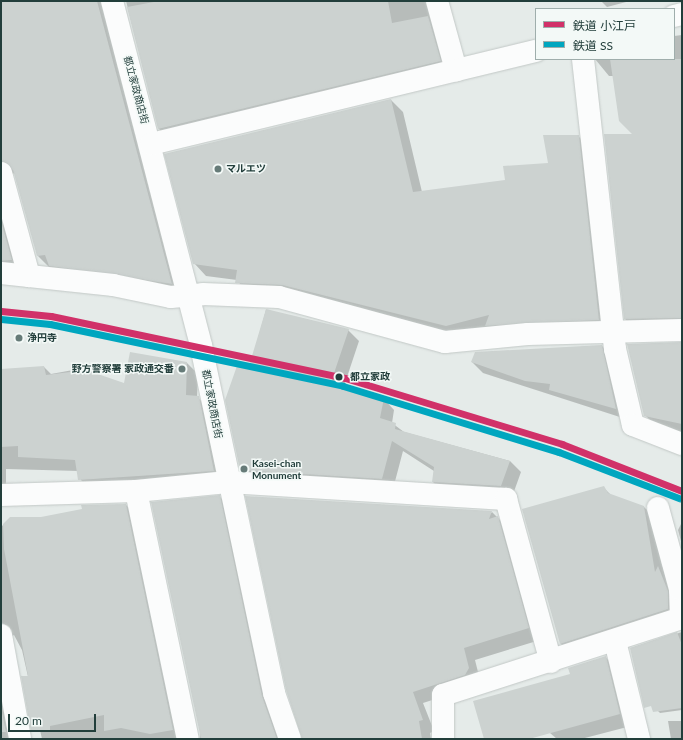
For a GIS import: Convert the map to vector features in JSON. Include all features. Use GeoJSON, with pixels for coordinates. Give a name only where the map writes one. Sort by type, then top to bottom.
{"type":"FeatureCollection","features":[{"type":"Feature","properties":{"kind":"street","name":"都立家政商店街"},"geometry":{"type":"LineString","coordinates":[[112,1],[151,144],[187,296],[274,693],[290,739]]}},
{"type":"Feature","properties":{"kind":"street"},"geometry":{"type":"LineString","coordinates":[[437,1],[456,70]]}},
{"type":"Feature","properties":{"kind":"street"},"geometry":{"type":"LineString","coordinates":[[151,144],[535,51]]}},
{"type":"Feature","properties":{"kind":"street"},"geometry":{"type":"LineString","coordinates":[[583,60],[615,334],[633,425],[682,444]]}},
{"type":"Feature","properties":{"kind":"street"},"geometry":{"type":"LineString","coordinates":[[1,173],[29,276]]}},
{"type":"Feature","properties":{"kind":"street"},"geometry":{"type":"LineString","coordinates":[[1,273],[113,285],[172,298],[187,296],[279,298],[445,342],[528,334],[615,334],[682,330]]}},
{"type":"Feature","properties":{"kind":"street"},"geometry":{"type":"LineString","coordinates":[[1,495],[136,491],[228,482],[506,499],[551,662]]}},
{"type":"Feature","properties":{"kind":"street"},"geometry":{"type":"LineString","coordinates":[[136,491],[188,739]]}},
{"type":"Feature","properties":{"kind":"street"},"geometry":{"type":"LineString","coordinates":[[443,739],[444,695],[616,641],[681,618],[681,589],[658,508]]}},
{"type":"Feature","properties":{"kind":"street"},"geometry":{"type":"LineString","coordinates":[[1,635],[20,739]]}},
{"type":"Feature","properties":{"kind":"street"},"geometry":{"type":"LineString","coordinates":[[616,641],[639,739]]}},
{"type":"Feature","properties":{"kind":"building"},"geometry":{"type":"Polygon","coordinates":[[[1,1],[97,1],[172,284],[49,266],[45,255],[37,256],[13,170],[1,161],[1,1]]]}},
{"type":"Feature","properties":{"kind":"building"},"geometry":{"type":"Polygon","coordinates":[[[159,1],[388,1],[392,23],[428,16],[441,61],[158,129],[127,7],[159,1]]]}},
{"type":"Feature","properties":{"kind":"building"},"geometry":{"type":"Polygon","coordinates":[[[682,59],[682,318],[624,319],[604,134],[632,134],[619,121],[610,60],[682,59]]]}},
{"type":"Feature","properties":{"kind":"building"},"geometry":{"type":"Polygon","coordinates":[[[391,99],[413,192],[505,180],[503,166],[548,163],[543,135],[579,135],[599,320],[485,326],[489,315],[446,326],[282,285],[235,283],[237,270],[193,264],[164,154],[391,99]]]}},
{"type":"Feature","properties":{"kind":"building"},"geometry":{"type":"Polygon","coordinates":[[[1,221],[12,260],[1,261],[1,221]]]}},
{"type":"Feature","properties":{"kind":"building"},"geometry":{"type":"Polygon","coordinates":[[[266,309],[349,329],[330,385],[384,398],[380,418],[396,423],[395,429],[510,461],[501,486],[432,482],[434,467],[392,441],[382,479],[240,470],[225,400],[238,363],[249,366],[266,309]]]}},
{"type":"Feature","properties":{"kind":"building"},"geometry":{"type":"Polygon","coordinates":[[[682,342],[682,424],[644,416],[627,344],[682,342]]]}},
{"type":"Feature","properties":{"kind":"building"},"geometry":{"type":"Polygon","coordinates":[[[602,345],[616,409],[549,390],[550,384],[525,381],[471,362],[475,352],[602,345]]]}},
{"type":"Feature","properties":{"kind":"building"},"geometry":{"type":"Polygon","coordinates":[[[130,352],[187,362],[186,395],[199,396],[214,471],[78,480],[75,460],[18,457],[18,446],[1,447],[1,369],[44,366],[46,375],[86,370],[124,383],[130,352]]]}},
{"type":"Feature","properties":{"kind":"building"},"geometry":{"type":"Polygon","coordinates":[[[604,486],[608,493],[644,506],[655,572],[658,566],[668,591],[668,609],[560,644],[522,509],[604,486]]]}},
{"type":"Feature","properties":{"kind":"building"},"geometry":{"type":"Polygon","coordinates":[[[220,495],[262,696],[277,739],[201,739],[151,502],[220,495]]]}},
{"type":"Feature","properties":{"kind":"building"},"geometry":{"type":"Polygon","coordinates":[[[245,496],[492,511],[489,519],[498,516],[529,628],[464,648],[469,668],[465,675],[413,692],[423,720],[419,721],[422,739],[302,739],[286,690],[245,496]]]}},
{"type":"Feature","properties":{"kind":"building"},"geometry":{"type":"Polygon","coordinates":[[[126,504],[173,730],[150,734],[121,728],[104,731],[104,715],[50,726],[50,732],[31,732],[21,676],[28,676],[4,549],[3,524],[10,517],[41,517],[82,509],[81,505],[126,504]]]}},
{"type":"Feature","properties":{"kind":"building"},"geometry":{"type":"Polygon","coordinates":[[[677,632],[682,645],[682,708],[653,712],[651,706],[644,708],[630,648],[677,632]]]}},
{"type":"Feature","properties":{"kind":"building"},"geometry":{"type":"Polygon","coordinates":[[[606,656],[620,714],[529,739],[484,739],[473,701],[570,674],[568,668],[606,656]]]}},
{"type":"Feature","properties":{"kind":"building"},"geometry":{"type":"Polygon","coordinates":[[[2,712],[6,732],[1,732],[2,712]]]}},
{"type":"Feature","properties":{"kind":"rail line","name":"小江戸"},"geometry":{"type":"LineString","coordinates":[[1,311],[51,316],[345,378],[562,444],[682,491]]}},
{"type":"Feature","properties":{"kind":"rail line","name":"SS"},"geometry":{"type":"LineString","coordinates":[[1,319],[50,324],[343,386],[559,452],[679,498]]}},
{"type":"Feature","properties":{"kind":"place","name":"マルエツ"},"geometry":{"type":"Point","coordinates":[218,169]}},
{"type":"Feature","properties":{"kind":"place","name":"浄円寺"},"geometry":{"type":"Point","coordinates":[19,338]}},
{"type":"Feature","properties":{"kind":"place","name":"野方警察署 家政通交番"},"geometry":{"type":"Point","coordinates":[182,369]}},
{"type":"Feature","properties":{"kind":"place","name":"都立家政"},"geometry":{"type":"Point","coordinates":[339,377]}},
{"type":"Feature","properties":{"kind":"place","name":"Kasei-chan Monument"},"geometry":{"type":"Point","coordinates":[244,469]}}]}
